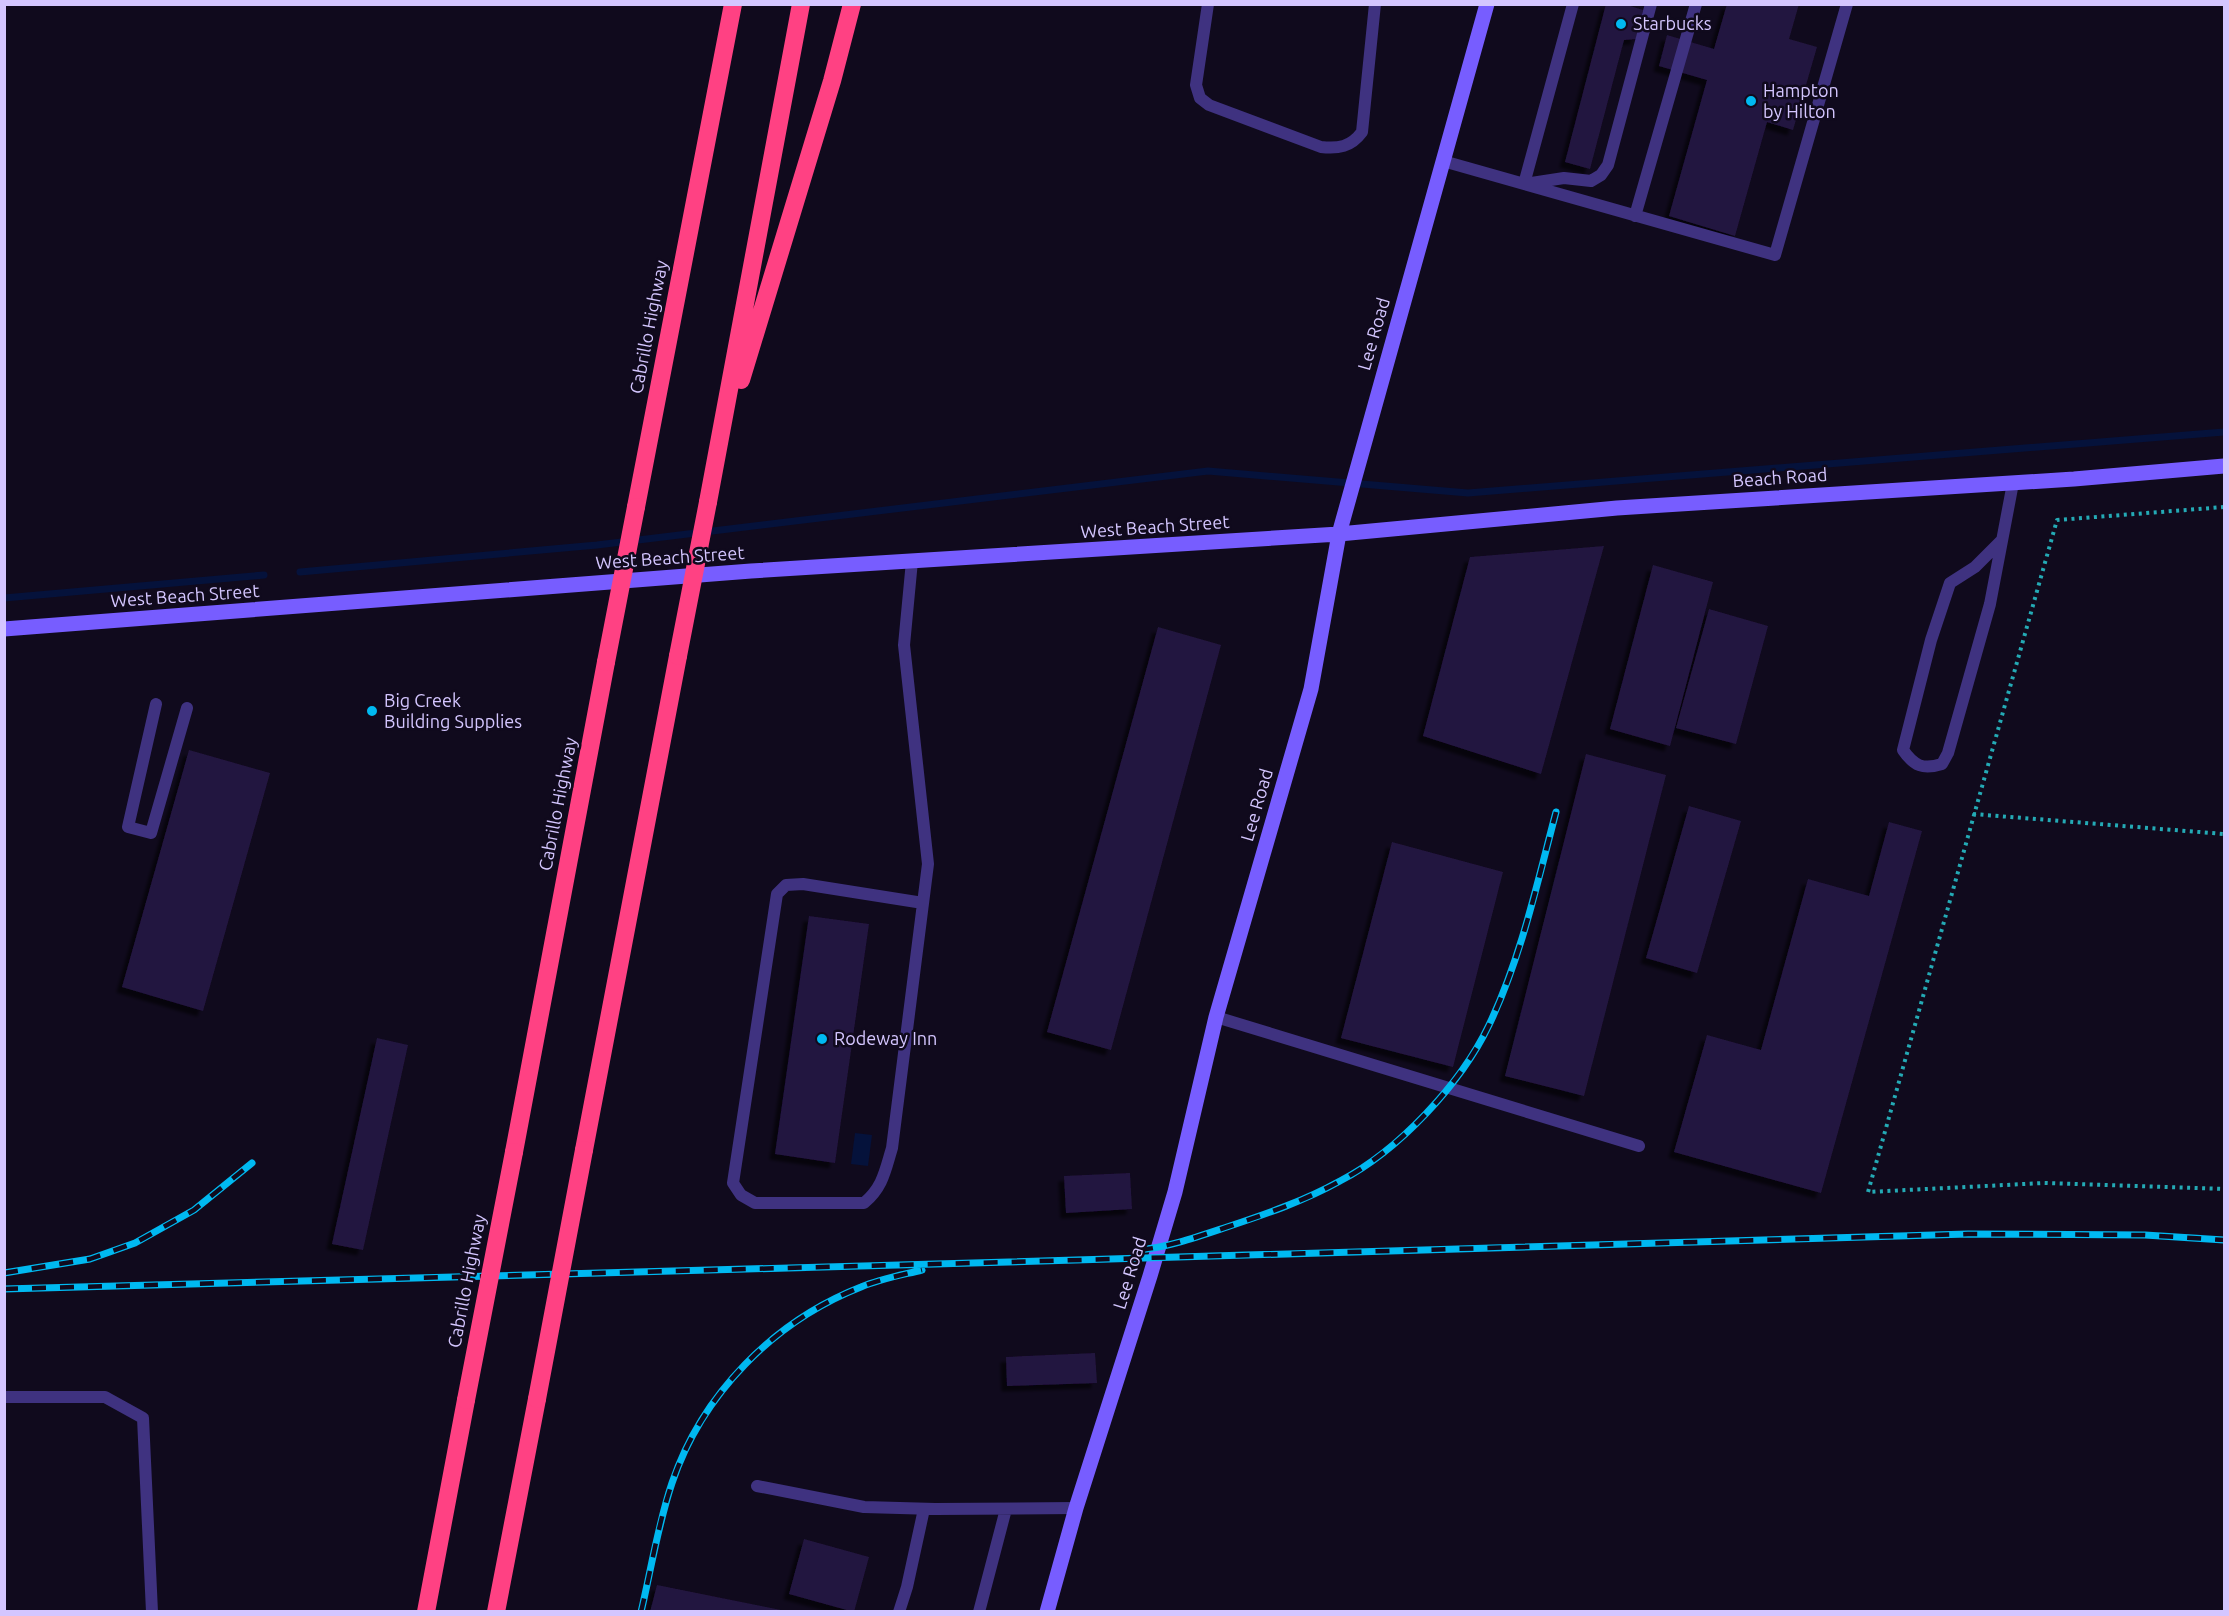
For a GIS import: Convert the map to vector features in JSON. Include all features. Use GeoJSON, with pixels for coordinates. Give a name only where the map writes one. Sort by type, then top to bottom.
{"type":"FeatureCollection","features":[{"type":"Feature","properties":{"kind":"highway","name":"Cabrillo Highway"},"geometry":{"type":"LineString","coordinates":[[426,1611],[733,4]]}},
{"type":"Feature","properties":{"kind":"highway"},"geometry":{"type":"LineString","coordinates":[[496,1611],[801,4]]}},
{"type":"Feature","properties":{"kind":"highway"},"geometry":{"type":"LineString","coordinates":[[714,468],[832,81],[852,4]]}},
{"type":"Feature","properties":{"kind":"main road","name":"Lee Road"},"geometry":{"type":"LineString","coordinates":[[1047,1611],[1076,1508],[1166,1221],[1216,1017],[1311,689],[1339,534],[1487,4]]}},
{"type":"Feature","properties":{"kind":"main road","name":"Beach Road"},"geometry":{"type":"LineString","coordinates":[[1339,534],[1617,508],[2013,483],[2224,466]]}},
{"type":"Feature","properties":{"kind":"main road","name":"West Beach Street"},"geometry":{"type":"LineString","coordinates":[[4,629],[751,571],[1339,534]]}},
{"type":"Feature","properties":{"kind":"lane"},"geometry":{"type":"LineString","coordinates":[[1208,4],[1196,85],[1200,98],[1209,105],[1321,147],[1338,149],[1356,141],[1362,132],[1375,4]]}},
{"type":"Feature","properties":{"kind":"lane"},"geometry":{"type":"LineString","coordinates":[[1524,184],[1573,4]]}},
{"type":"Feature","properties":{"kind":"lane"},"geometry":{"type":"LineString","coordinates":[[1524,184],[1564,178],[1591,181],[1601,175],[1608,165],[1651,4]]}},
{"type":"Feature","properties":{"kind":"lane"},"geometry":{"type":"LineString","coordinates":[[1635,216],[1696,4]]}},
{"type":"Feature","properties":{"kind":"lane"},"geometry":{"type":"LineString","coordinates":[[1443,161],[1774,255],[1847,4]]}},
{"type":"Feature","properties":{"kind":"lane"},"geometry":{"type":"LineString","coordinates":[[2001,541],[1975,567],[1950,583],[1931,640],[1903,750],[1918,766],[1929,768],[1942,764],[1948,753],[1990,604],[2013,483]]}},
{"type":"Feature","properties":{"kind":"lane"},"geometry":{"type":"LineString","coordinates":[[912,561],[904,645],[928,864],[892,1148],[883,1179],[876,1193],[864,1203],[754,1203],[741,1194],[733,1183],[777,894],[786,885],[803,884],[923,903]]}},
{"type":"Feature","properties":{"kind":"lane"},"geometry":{"type":"LineString","coordinates":[[156,705],[128,827],[151,833],[187,708]]}},
{"type":"Feature","properties":{"kind":"lane"},"geometry":{"type":"LineString","coordinates":[[1216,1017],[1639,1146]]}},
{"type":"Feature","properties":{"kind":"lane"},"geometry":{"type":"LineString","coordinates":[[4,1397],[105,1397],[143,1418],[152,1611]]}},
{"type":"Feature","properties":{"kind":"lane"},"geometry":{"type":"LineString","coordinates":[[757,1486],[864,1507],[1076,1508]]}},
{"type":"Feature","properties":{"kind":"lane"},"geometry":{"type":"LineString","coordinates":[[899,1611],[907,1587],[924,1509]]}},
{"type":"Feature","properties":{"kind":"lane"},"geometry":{"type":"LineString","coordinates":[[979,1611],[1006,1509]]}},
{"type":"Feature","properties":{"kind":"path"},"geometry":{"type":"LineString","coordinates":[[2224,507],[2057,520],[1868,1192],[2044,1184],[2224,1189]]}},
{"type":"Feature","properties":{"kind":"path"},"geometry":{"type":"LineString","coordinates":[[1973,814],[2224,834]]}},
{"type":"Feature","properties":{"kind":"water"},"geometry":{"type":"Polygon","coordinates":[[[855,1133],[872,1135],[868,1166],[851,1164],[855,1133]]]}},
{"type":"Feature","properties":{"kind":"building"},"geometry":{"type":"Polygon","coordinates":[[[1606,4],[1624,4],[1643,10],[1636,39],[1624,40],[1590,169],[1565,162],[1606,4]]]}},
{"type":"Feature","properties":{"kind":"building","name":"Hampton by Hilton"},"geometry":{"type":"Polygon","coordinates":[[[1727,4],[1799,4],[1789,39],[1817,47],[1793,130],[1767,122],[1735,236],[1669,216],[1707,80],[1659,66],[1667,35],[1714,49],[1727,4]]]}},
{"type":"Feature","properties":{"kind":"building"},"geometry":{"type":"Polygon","coordinates":[[[1604,546],[1541,774],[1423,736],[1470,557],[1604,546]]]}},
{"type":"Feature","properties":{"kind":"building"},"geometry":{"type":"Polygon","coordinates":[[[1653,565],[1713,582],[1670,746],[1610,729],[1653,565]]]}},
{"type":"Feature","properties":{"kind":"building"},"geometry":{"type":"Polygon","coordinates":[[[1709,609],[1768,626],[1736,744],[1676,728],[1709,609]]]}},
{"type":"Feature","properties":{"kind":"building"},"geometry":{"type":"Polygon","coordinates":[[[1158,627],[1221,645],[1111,1050],[1047,1032],[1158,627]]]}},
{"type":"Feature","properties":{"kind":"building"},"geometry":{"type":"Polygon","coordinates":[[[189,750],[270,773],[203,1011],[122,987],[189,750]]]}},
{"type":"Feature","properties":{"kind":"building"},"geometry":{"type":"Polygon","coordinates":[[[1586,754],[1666,775],[1584,1096],[1505,1076],[1586,754]]]}},
{"type":"Feature","properties":{"kind":"building"},"geometry":{"type":"Polygon","coordinates":[[[1689,806],[1741,821],[1697,973],[1646,958],[1689,806]]]}},
{"type":"Feature","properties":{"kind":"building"},"geometry":{"type":"Polygon","coordinates":[[[1889,822],[1922,831],[1821,1193],[1674,1152],[1707,1035],[1761,1050],[1808,879],[1869,896],[1889,822]]]}},
{"type":"Feature","properties":{"kind":"building"},"geometry":{"type":"Polygon","coordinates":[[[1392,842],[1503,872],[1453,1067],[1341,1038],[1392,842]]]}},
{"type":"Feature","properties":{"kind":"building","name":"Rodeway Inn"},"geometry":{"type":"Polygon","coordinates":[[[809,916],[869,924],[835,1163],[775,1154],[809,916]]]}},
{"type":"Feature","properties":{"kind":"building"},"geometry":{"type":"Polygon","coordinates":[[[377,1038],[408,1045],[363,1250],[332,1244],[377,1038]]]}},
{"type":"Feature","properties":{"kind":"building"},"geometry":{"type":"Polygon","coordinates":[[[1130,1173],[1132,1209],[1066,1213],[1064,1176],[1130,1173]]]}},
{"type":"Feature","properties":{"kind":"building"},"geometry":{"type":"Polygon","coordinates":[[[1095,1353],[1097,1383],[1007,1386],[1006,1357],[1095,1353]]]}},
{"type":"Feature","properties":{"kind":"building"},"geometry":{"type":"Polygon","coordinates":[[[804,1539],[869,1557],[854,1612],[789,1594],[804,1539]]]}},
{"type":"Feature","properties":{"kind":"building"},"geometry":{"type":"Polygon","coordinates":[[[657,1585],[781,1610],[781,1612],[650,1612],[657,1585]]]}},
{"type":"Feature","properties":{"kind":"waterway"},"geometry":{"type":"LineString","coordinates":[[300,572],[597,545],[1208,471],[1468,493],[2224,432]]}},
{"type":"Feature","properties":{"kind":"waterway"},"geometry":{"type":"LineString","coordinates":[[4,598],[264,575]]}},
{"type":"Feature","properties":{"kind":"railway"},"geometry":{"type":"LineString","coordinates":[[1139,1250],[1194,1238],[1313,1195],[1362,1168],[1384,1152],[1426,1114],[1462,1070],[1477,1047],[1500,1000],[1527,920],[1556,812]]}},
{"type":"Feature","properties":{"kind":"railway"},"geometry":{"type":"LineString","coordinates":[[4,1273],[90,1259],[135,1243],[194,1210],[252,1163]]}},
{"type":"Feature","properties":{"kind":"railway"},"geometry":{"type":"LineString","coordinates":[[4,1289],[1968,1234],[2145,1235],[2224,1240]]}},
{"type":"Feature","properties":{"kind":"railway"},"geometry":{"type":"LineString","coordinates":[[641,1612],[672,1483],[685,1450],[722,1391],[745,1364],[799,1319],[861,1287],[883,1279],[922,1270]]}},
{"type":"Feature","properties":{"kind":"place","name":"Starbucks"},"geometry":{"type":"Point","coordinates":[1621,24]}},
{"type":"Feature","properties":{"kind":"place","name":"Hampton by Hilton"},"geometry":{"type":"Point","coordinates":[1751,101]}},
{"type":"Feature","properties":{"kind":"place","name":"Big Creek Building Supplies"},"geometry":{"type":"Point","coordinates":[372,711]}},
{"type":"Feature","properties":{"kind":"place","name":"Rodeway Inn"},"geometry":{"type":"Point","coordinates":[822,1039]}}]}
